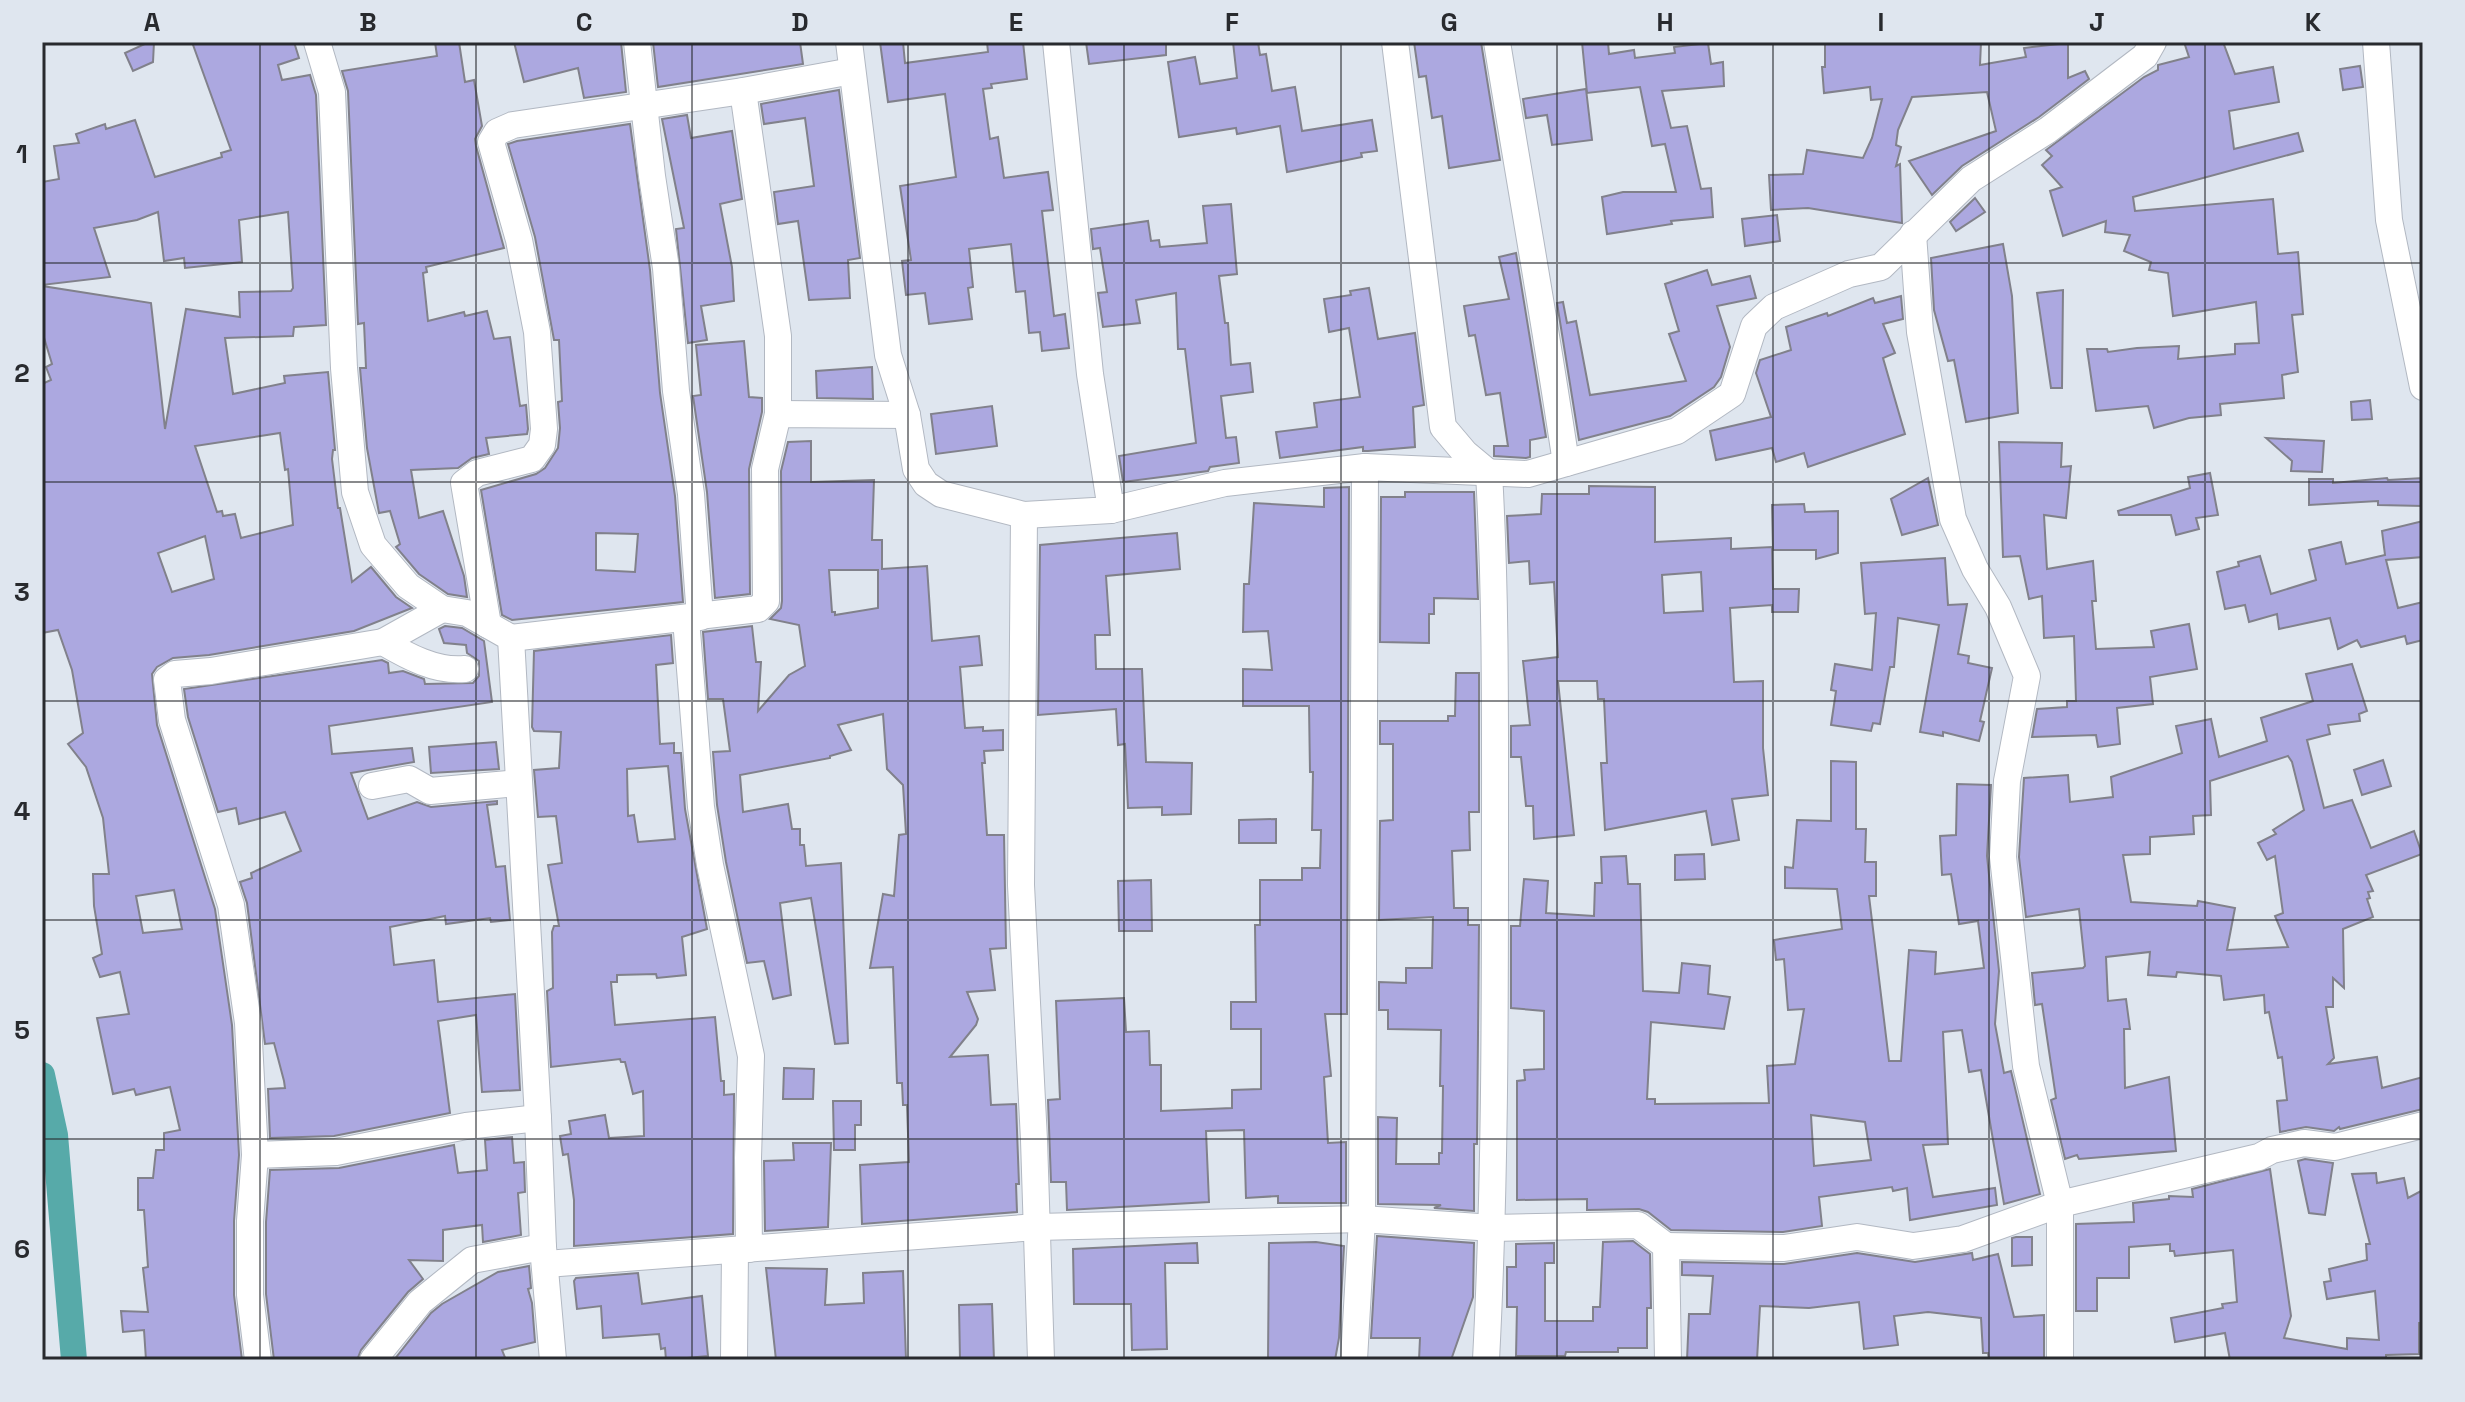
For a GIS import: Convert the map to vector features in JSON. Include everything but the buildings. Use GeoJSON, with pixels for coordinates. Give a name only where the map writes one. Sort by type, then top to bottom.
{"type":"FeatureCollection","features":[{"type":"Feature","properties":{"kind":"street"},"geometry":{"type":"LineString","coordinates":[[317,42],[332,92],[344,368],[355,492],[373,545],[408,586],[442,609],[467,613],[499,631],[693,618],[758,609],[766,601],[765,469],[778,414],[778,336],[743,91]]}},
{"type":"Feature","properties":{"kind":"street"},"geometry":{"type":"LineString","coordinates":[[637,42],[666,268],[676,391],[691,494],[701,807],[710,865],[751,1056],[748,1158],[734,1360]]}},
{"type":"Feature","properties":{"kind":"street"},"geometry":{"type":"LineString","coordinates":[[849,42],[888,355],[907,415],[916,469],[926,484],[941,494],[1024,515],[1111,510],[1225,483],[1365,467],[1528,474],[1677,431],[1732,394],[1754,326],[1774,307],[1849,274],[1881,267],[1971,179],[2048,130],[2145,56],[2153,42]]}},
{"type":"Feature","properties":{"kind":"street"},"geometry":{"type":"LineString","coordinates":[[1056,42],[1090,374],[1111,510]]}},
{"type":"Feature","properties":{"kind":"street"},"geometry":{"type":"LineString","coordinates":[[1395,42],[1443,427],[1465,453],[1489,473],[1494,566],[1495,1080],[1493,1228],[1486,1360]]}},
{"type":"Feature","properties":{"kind":"street"},"geometry":{"type":"LineString","coordinates":[[1497,42],[1566,463]]}},
{"type":"Feature","properties":{"kind":"street"},"geometry":{"type":"LineString","coordinates":[[2376,42],[2389,220],[2423,387]]}},
{"type":"Feature","properties":{"kind":"street"},"geometry":{"type":"LineString","coordinates":[[553,1360],[544,1256],[518,783],[499,631],[464,483],[477,473],[532,459],[542,445],[544,429],[537,332],[519,240],[491,142],[497,132],[513,125],[743,91],[852,71]]}},
{"type":"Feature","properties":{"kind":"street"},"geometry":{"type":"LineString","coordinates":[[1913,234],[1920,332],[1953,519],[1975,569],[1998,607],[2027,676],[2007,781],[2003,857],[2026,1066],[2060,1204],[2060,1360]]}},
{"type":"Feature","properties":{"kind":"street"},"geometry":{"type":"LineString","coordinates":[[778,414],[907,415]]}},
{"type":"Feature","properties":{"kind":"street"},"geometry":{"type":"LineString","coordinates":[[1354,1360],[1362,1219],[1365,467]]}},
{"type":"Feature","properties":{"kind":"street"},"geometry":{"type":"LineString","coordinates":[[1024,515],[1021,885],[1041,1360]]}},
{"type":"Feature","properties":{"kind":"street"},"geometry":{"type":"LineString","coordinates":[[258,1360],[250,1295],[250,1221],[255,1155],[248,1023],[231,905],[172,720],[167,680],[175,674],[211,671],[383,642],[442,609]]}},
{"type":"Feature","properties":{"kind":"street"},"geometry":{"type":"LineString","coordinates":[[383,642],[411,658],[454,670],[465,669]]}},
{"type":"Feature","properties":{"kind":"street"},"geometry":{"type":"LineString","coordinates":[[372,786],[409,779],[430,791],[518,783]]}},
{"type":"Feature","properties":{"kind":"street"},"geometry":{"type":"LineString","coordinates":[[255,1155],[336,1152],[466,1126],[538,1118]]}},
{"type":"Feature","properties":{"kind":"street"},"geometry":{"type":"LineString","coordinates":[[373,1360],[420,1302],[472,1260],[742,1249],[1037,1227],[1362,1219],[1493,1228],[1638,1225],[1666,1246],[1784,1248],[1857,1237],[1913,1246],[1963,1239],[2060,1204],[2259,1157],[2272,1150],[2304,1143],[2335,1147],[2423,1125]]}},
{"type":"Feature","properties":{"kind":"street"},"geometry":{"type":"LineString","coordinates":[[1666,1246],[1668,1360]]}},
{"type":"Feature","properties":{"kind":"waterway"},"geometry":{"type":"LineString","coordinates":[[42,1075],[55,1135],[74,1360]]}}]}
